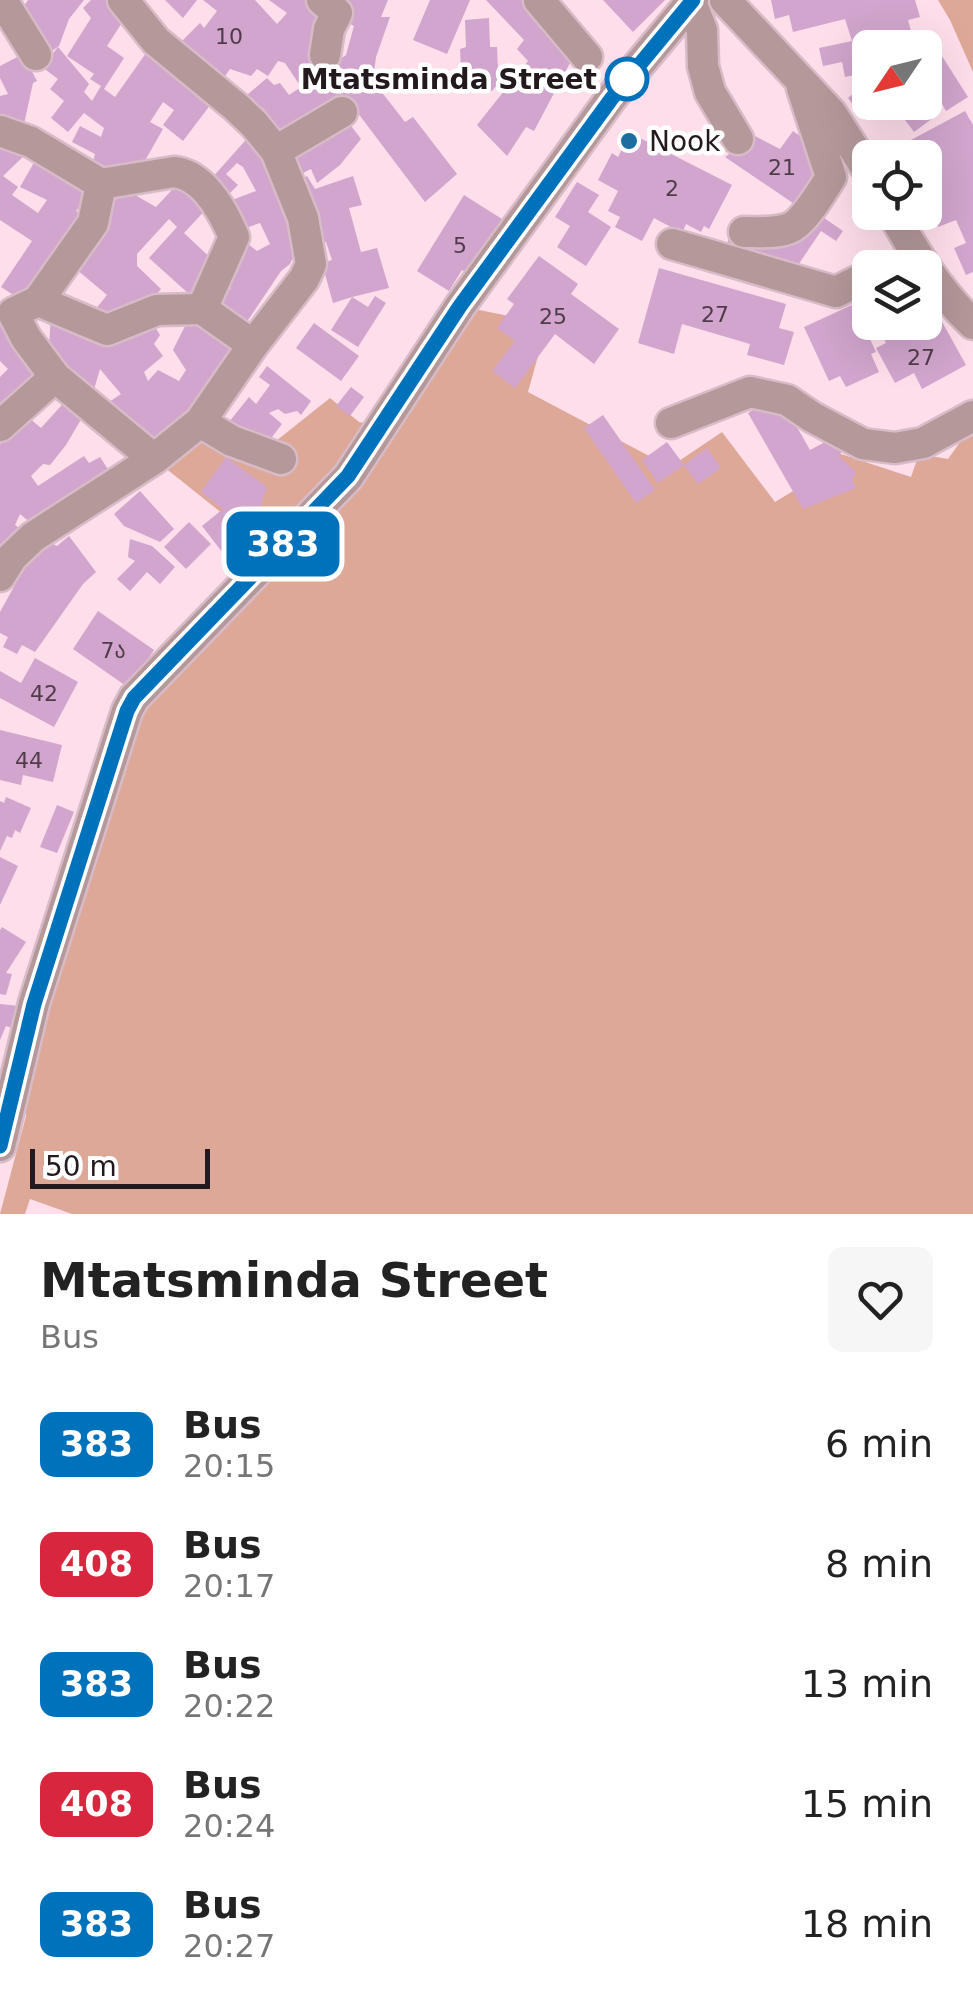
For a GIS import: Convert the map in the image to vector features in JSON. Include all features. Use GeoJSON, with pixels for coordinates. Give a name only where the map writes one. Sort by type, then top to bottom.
{"type":"FeatureCollection","features":[{"type":"Feature","properties":{"kind":"street"},"geometry":{"type":"LineString","coordinates":[[2,0],[36,55]]}},
{"type":"Feature","properties":{"kind":"street"},"geometry":{"type":"LineString","coordinates":[[0,576],[33,537],[154,458],[200,422],[311,264],[302,218],[276,151],[236,107],[156,41],[124,0]]}},
{"type":"Feature","properties":{"kind":"street"},"geometry":{"type":"LineString","coordinates":[[322,0],[338,13],[329,29],[326,55]]}},
{"type":"Feature","properties":{"kind":"street"},"geometry":{"type":"LineString","coordinates":[[540,0],[587,57]]}},
{"type":"Feature","properties":{"kind":"street"},"geometry":{"type":"LineString","coordinates":[[725,0],[831,114],[852,146]]}},
{"type":"Feature","properties":{"kind":"street"},"geometry":{"type":"LineString","coordinates":[[692,1],[702,30],[703,66],[710,92],[738,139]]}},
{"type":"Feature","properties":{"kind":"street"},"geometry":{"type":"LineString","coordinates":[[0,1146],[34,1004],[134,698],[348,476],[460,306],[612,98],[692,1]]}},
{"type":"Feature","properties":{"kind":"street"},"geometry":{"type":"LineString","coordinates":[[744,232],[790,228],[831,177],[800,80]]}},
{"type":"Feature","properties":{"kind":"street"},"geometry":{"type":"LineString","coordinates":[[276,151],[342,112]]}},
{"type":"Feature","properties":{"kind":"street"},"geometry":{"type":"LineString","coordinates":[[0,131],[31,142],[101,184],[174,172],[186,174],[208,192],[234,236],[202,310]]}},
{"type":"Feature","properties":{"kind":"street"},"geometry":{"type":"LineString","coordinates":[[17,307],[93,223],[101,184]]}},
{"type":"Feature","properties":{"kind":"street"},"geometry":{"type":"LineString","coordinates":[[672,244],[836,292],[852,284]]}},
{"type":"Feature","properties":{"kind":"street"},"geometry":{"type":"LineString","coordinates":[[942,290],[973,324]]}},
{"type":"Feature","properties":{"kind":"street"},"geometry":{"type":"LineString","coordinates":[[17,307],[107,330],[157,310],[202,310],[253,345]]}},
{"type":"Feature","properties":{"kind":"street"},"geometry":{"type":"LineString","coordinates":[[17,307],[26,338],[54,377],[154,458]]}},
{"type":"Feature","properties":{"kind":"street"},"geometry":{"type":"LineString","coordinates":[[0,426],[54,377]]}},
{"type":"Feature","properties":{"kind":"street"},"geometry":{"type":"LineString","coordinates":[[670,423],[750,392],[787,400],[863,444],[895,448],[923,442],[973,416]]}},
{"type":"Feature","properties":{"kind":"street"},"geometry":{"type":"LineString","coordinates":[[200,422],[232,442],[281,459]]}},
{"type":"Feature","properties":{"kind":"shaded area"},"geometry":{"type":"Polygon","coordinates":[[[938,0],[973,0],[973,72],[950,20],[938,0]]]}},
{"type":"Feature","properties":{"kind":"shaded area"},"geometry":{"type":"Polygon","coordinates":[[[460,306],[547,324],[528,392],[670,467],[722,432],[775,502],[826,471],[838,453],[911,477],[919,454],[948,459],[973,424],[973,1214],[72,1214],[30,1199],[25,1214],[0,1214],[26,1116],[26,994],[129,699],[263,546],[154,459],[200,422],[261,453],[330,398],[359,422],[369,424],[460,306]]]}},
{"type":"Feature","properties":{"kind":"building"},"geometry":{"type":"Polygon","coordinates":[[[28,0],[84,0],[69,19],[59,46],[46,55],[18,15],[28,0]]]}},
{"type":"Feature","properties":{"kind":"building"},"geometry":{"type":"Polygon","coordinates":[[[91,0],[115,0],[127,15],[107,46],[124,58],[104,89],[115,97],[151,46],[214,100],[183,141],[163,125],[174,110],[163,102],[150,122],[163,129],[138,173],[116,164],[114,169],[93,162],[95,154],[72,142],[80,126],[101,137],[104,128],[84,113],[68,132],[51,118],[64,101],[50,89],[58,79],[42,67],[58,47],[89,84],[84,92],[92,101],[101,86],[90,79],[94,74],[67,56],[91,18],[83,8],[91,0]]]}},
{"type":"Feature","properties":{"kind":"building"},"geometry":{"type":"Polygon","coordinates":[[[165,0],[197,0],[183,18],[165,0]]]}},
{"type":"Feature","properties":{"kind":"building"},"geometry":{"type":"Polygon","coordinates":[[[203,0],[255,0],[277,24],[287,13],[269,0],[316,0],[333,14],[309,52],[323,71],[346,55],[354,26],[340,18],[326,0],[388,0],[381,17],[390,17],[376,57],[373,81],[405,122],[413,117],[457,174],[425,202],[348,100],[282,133],[247,95],[267,78],[274,85],[280,83],[289,95],[301,87],[285,63],[278,61],[268,76],[257,69],[251,76],[230,69],[221,82],[177,46],[200,23],[204,28],[217,11],[203,0]]]}},
{"type":"Feature","properties":{"kind":"building"},"geometry":{"type":"Polygon","coordinates":[[[430,0],[470,0],[447,54],[413,40],[430,0]]]}},
{"type":"Feature","properties":{"kind":"building"},"geometry":{"type":"Polygon","coordinates":[[[486,0],[526,0],[580,44],[534,131],[526,127],[507,156],[477,125],[528,61],[517,49],[524,40],[486,0]]]}},
{"type":"Feature","properties":{"kind":"building"},"geometry":{"type":"Polygon","coordinates":[[[603,0],[665,0],[633,32],[603,0]]]}},
{"type":"Feature","properties":{"kind":"building"},"geometry":{"type":"Polygon","coordinates":[[[771,0],[915,0],[920,17],[908,20],[911,30],[852,30],[852,41],[845,19],[793,32],[789,15],[775,19],[771,0]]]}},
{"type":"Feature","properties":{"kind":"building"},"geometry":{"type":"Polygon","coordinates":[[[489,18],[490,47],[497,47],[498,69],[506,74],[492,91],[481,89],[477,72],[461,69],[460,49],[466,47],[465,20],[489,18]]]}},
{"type":"Feature","properties":{"kind":"building"},"geometry":{"type":"Polygon","coordinates":[[[852,41],[852,76],[845,77],[842,62],[823,66],[819,48],[852,41]]]}},
{"type":"Feature","properties":{"kind":"building"},"geometry":{"type":"Polygon","coordinates":[[[23,54],[37,81],[33,83],[24,124],[0,128],[0,96],[8,94],[0,78],[0,66],[23,54]]]}},
{"type":"Feature","properties":{"kind":"building"},"geometry":{"type":"Polygon","coordinates":[[[942,56],[968,97],[946,111],[942,104],[942,56]]]}},
{"type":"Feature","properties":{"kind":"building"},"geometry":{"type":"Polygon","coordinates":[[[965,111],[973,125],[973,272],[966,275],[954,248],[966,243],[956,220],[942,225],[942,140],[911,140],[965,111]]]}},
{"type":"Feature","properties":{"kind":"building"},"geometry":{"type":"Polygon","coordinates":[[[346,119],[361,139],[340,165],[317,183],[311,169],[301,174],[288,149],[346,119]]]}},
{"type":"Feature","properties":{"kind":"building"},"geometry":{"type":"Polygon","coordinates":[[[905,120],[930,120],[914,132],[905,120]]]}},
{"type":"Feature","properties":{"kind":"building"},"geometry":{"type":"Polygon","coordinates":[[[793,131],[818,149],[829,177],[806,212],[725,157],[755,136],[780,149],[793,131]]]}},
{"type":"Feature","properties":{"kind":"building"},"geometry":{"type":"Polygon","coordinates":[[[252,133],[265,146],[299,244],[290,264],[281,271],[244,326],[215,309],[231,288],[225,283],[243,240],[257,251],[270,244],[260,223],[243,229],[233,204],[232,200],[256,191],[243,167],[237,163],[226,174],[238,185],[228,195],[211,179],[252,133]]]}},
{"type":"Feature","properties":{"kind":"building"},"geometry":{"type":"Polygon","coordinates":[[[630,133],[732,185],[709,229],[704,226],[701,232],[686,224],[682,233],[654,218],[642,241],[615,227],[620,217],[608,211],[618,191],[598,180],[612,153],[618,157],[630,133]]]}},
{"type":"Feature","properties":{"kind":"building"},"geometry":{"type":"Polygon","coordinates":[[[0,140],[26,154],[3,176],[18,187],[12,195],[38,213],[47,200],[20,187],[36,159],[93,190],[76,211],[83,216],[26,303],[1,287],[32,241],[0,220],[0,140]]]}},
{"type":"Feature","properties":{"kind":"building"},"geometry":{"type":"Polygon","coordinates":[[[307,176],[315,189],[353,176],[362,205],[349,208],[361,252],[377,248],[389,288],[333,303],[322,263],[332,260],[326,242],[314,245],[295,183],[307,176]]]}},
{"type":"Feature","properties":{"kind":"building"},"geometry":{"type":"Polygon","coordinates":[[[183,178],[211,204],[184,233],[217,264],[189,294],[149,258],[177,227],[169,219],[137,254],[137,266],[161,289],[150,302],[104,319],[91,315],[107,295],[70,264],[85,245],[106,231],[110,219],[104,213],[121,187],[156,207],[183,178]]]}},
{"type":"Feature","properties":{"kind":"building"},"geometry":{"type":"Polygon","coordinates":[[[577,182],[599,195],[588,212],[611,227],[586,266],[557,247],[570,226],[555,217],[577,182]]]}},
{"type":"Feature","properties":{"kind":"building"},"geometry":{"type":"Polygon","coordinates":[[[464,195],[502,219],[468,274],[462,270],[449,291],[417,271],[464,195]]]}},
{"type":"Feature","properties":{"kind":"building"},"geometry":{"type":"Polygon","coordinates":[[[811,209],[843,231],[836,241],[821,231],[792,274],[723,255],[730,235],[786,245],[811,209]]]}},
{"type":"Feature","properties":{"kind":"building"},"geometry":{"type":"Polygon","coordinates":[[[539,256],[578,284],[571,294],[619,329],[594,364],[555,334],[515,388],[492,371],[515,341],[497,328],[514,304],[507,299],[539,256]]]}},
{"type":"Feature","properties":{"kind":"building"},"geometry":{"type":"Polygon","coordinates":[[[659,268],[786,304],[779,328],[794,332],[784,365],[747,355],[750,344],[682,324],[674,354],[638,343],[659,268]]]}},
{"type":"Feature","properties":{"kind":"building"},"geometry":{"type":"Polygon","coordinates":[[[375,296],[386,303],[358,347],[331,330],[352,297],[368,307],[375,296]]]}},
{"type":"Feature","properties":{"kind":"building"},"geometry":{"type":"Polygon","coordinates":[[[852,305],[852,340],[870,340],[876,352],[871,354],[879,372],[846,387],[840,376],[829,381],[804,327],[852,305]]]}},
{"type":"Feature","properties":{"kind":"building"},"geometry":{"type":"Polygon","coordinates":[[[192,312],[237,339],[184,417],[148,442],[103,406],[121,394],[100,369],[93,393],[48,362],[51,315],[148,316],[160,335],[154,344],[163,356],[144,372],[148,381],[158,370],[179,381],[186,370],[173,350],[192,312]]]}},
{"type":"Feature","properties":{"kind":"building"},"geometry":{"type":"Polygon","coordinates":[[[942,322],[966,365],[922,389],[914,373],[895,383],[876,348],[886,343],[884,340],[942,340],[942,322]]]}},
{"type":"Feature","properties":{"kind":"building"},"geometry":{"type":"Polygon","coordinates":[[[314,323],[359,356],[341,381],[296,348],[314,323]]]}},
{"type":"Feature","properties":{"kind":"building"},"geometry":{"type":"Polygon","coordinates":[[[0,325],[50,377],[0,420],[0,377],[8,369],[0,361],[0,325]]]}},
{"type":"Feature","properties":{"kind":"building"},"geometry":{"type":"Polygon","coordinates":[[[267,366],[311,401],[301,415],[297,411],[285,414],[278,409],[269,413],[282,424],[263,449],[229,422],[249,397],[256,404],[270,385],[259,377],[267,366]]]}},
{"type":"Feature","properties":{"kind":"building"},"geometry":{"type":"Polygon","coordinates":[[[351,387],[364,397],[350,416],[336,406],[351,387]]]}},
{"type":"Feature","properties":{"kind":"building"},"geometry":{"type":"Polygon","coordinates":[[[70,396],[86,411],[50,465],[43,464],[31,476],[38,486],[84,456],[89,463],[100,457],[111,474],[37,528],[20,514],[15,525],[27,534],[0,561],[0,444],[21,411],[41,428],[70,396]]]}},
{"type":"Feature","properties":{"kind":"building"},"geometry":{"type":"Polygon","coordinates":[[[767,400],[785,406],[810,450],[829,440],[845,446],[839,456],[856,472],[852,480],[856,488],[803,509],[748,413],[767,400]]]}},
{"type":"Feature","properties":{"kind":"building"},"geometry":{"type":"Polygon","coordinates":[[[603,415],[655,490],[636,503],[584,428],[603,415]]]}},
{"type":"Feature","properties":{"kind":"building"},"geometry":{"type":"Polygon","coordinates":[[[667,442],[684,465],[658,483],[642,460],[667,442]]]}},
{"type":"Feature","properties":{"kind":"building"},"geometry":{"type":"Polygon","coordinates":[[[707,448],[721,468],[698,484],[684,465],[707,448]]]}},
{"type":"Feature","properties":{"kind":"building"},"geometry":{"type":"Polygon","coordinates":[[[226,457],[267,487],[251,534],[260,545],[233,566],[202,526],[223,509],[201,492],[226,457]]]}},
{"type":"Feature","properties":{"kind":"building"},"geometry":{"type":"Polygon","coordinates":[[[140,491],[174,529],[160,542],[124,526],[114,514],[140,491]]]}},
{"type":"Feature","properties":{"kind":"building"},"geometry":{"type":"Polygon","coordinates":[[[189,522],[211,544],[186,569],[164,547],[189,522]]]}},
{"type":"Feature","properties":{"kind":"building"},"geometry":{"type":"Polygon","coordinates":[[[69,536],[96,572],[83,584],[35,652],[22,645],[17,654],[3,647],[8,637],[0,633],[0,612],[16,583],[8,579],[47,541],[57,546],[69,536]]]}},
{"type":"Feature","properties":{"kind":"building"},"geometry":{"type":"Polygon","coordinates":[[[130,539],[152,546],[175,567],[160,584],[147,572],[130,591],[117,579],[135,561],[128,557],[130,539]]]}},
{"type":"Feature","properties":{"kind":"building"},"geometry":{"type":"Polygon","coordinates":[[[98,611],[154,650],[129,688],[73,649],[98,611]]]}},
{"type":"Feature","properties":{"kind":"building"},"geometry":{"type":"Polygon","coordinates":[[[35,658],[78,682],[54,727],[0,698],[0,671],[21,683],[35,658]]]}},
{"type":"Feature","properties":{"kind":"building"},"geometry":{"type":"Polygon","coordinates":[[[0,730],[62,745],[53,782],[23,775],[21,785],[0,780],[0,730]]]}},
{"type":"Feature","properties":{"kind":"building"},"geometry":{"type":"Polygon","coordinates":[[[6,797],[31,808],[20,833],[15,830],[12,838],[7,836],[0,851],[0,801],[4,803],[6,797]]]}},
{"type":"Feature","properties":{"kind":"building"},"geometry":{"type":"Polygon","coordinates":[[[57,805],[74,812],[57,853],[40,847],[57,805]]]}},
{"type":"Feature","properties":{"kind":"building"},"geometry":{"type":"Polygon","coordinates":[[[0,857],[18,866],[0,905],[0,857]]]}},
{"type":"Feature","properties":{"kind":"building"},"geometry":{"type":"Polygon","coordinates":[[[2,927],[26,942],[6,973],[12,974],[6,995],[0,994],[2,927]]]}},
{"type":"Feature","properties":{"kind":"building"},"geometry":{"type":"Polygon","coordinates":[[[0,1004],[19,1006],[15,1029],[6,1026],[0,1040],[0,1004]]]}},
{"type":"Feature","properties":{"kind":"bus line","name":"383"},"geometry":{"type":"LineString","coordinates":[[0,1146],[34,1004],[134,698],[348,476],[460,306],[612,98],[693,0]]}},
{"type":"Feature","properties":{"kind":"place","name":"Mtatsminda Street"},"geometry":{"type":"Point","coordinates":[627,79]}},
{"type":"Feature","properties":{"kind":"place","name":"Nook"},"geometry":{"type":"Point","coordinates":[629,141]}}]}
